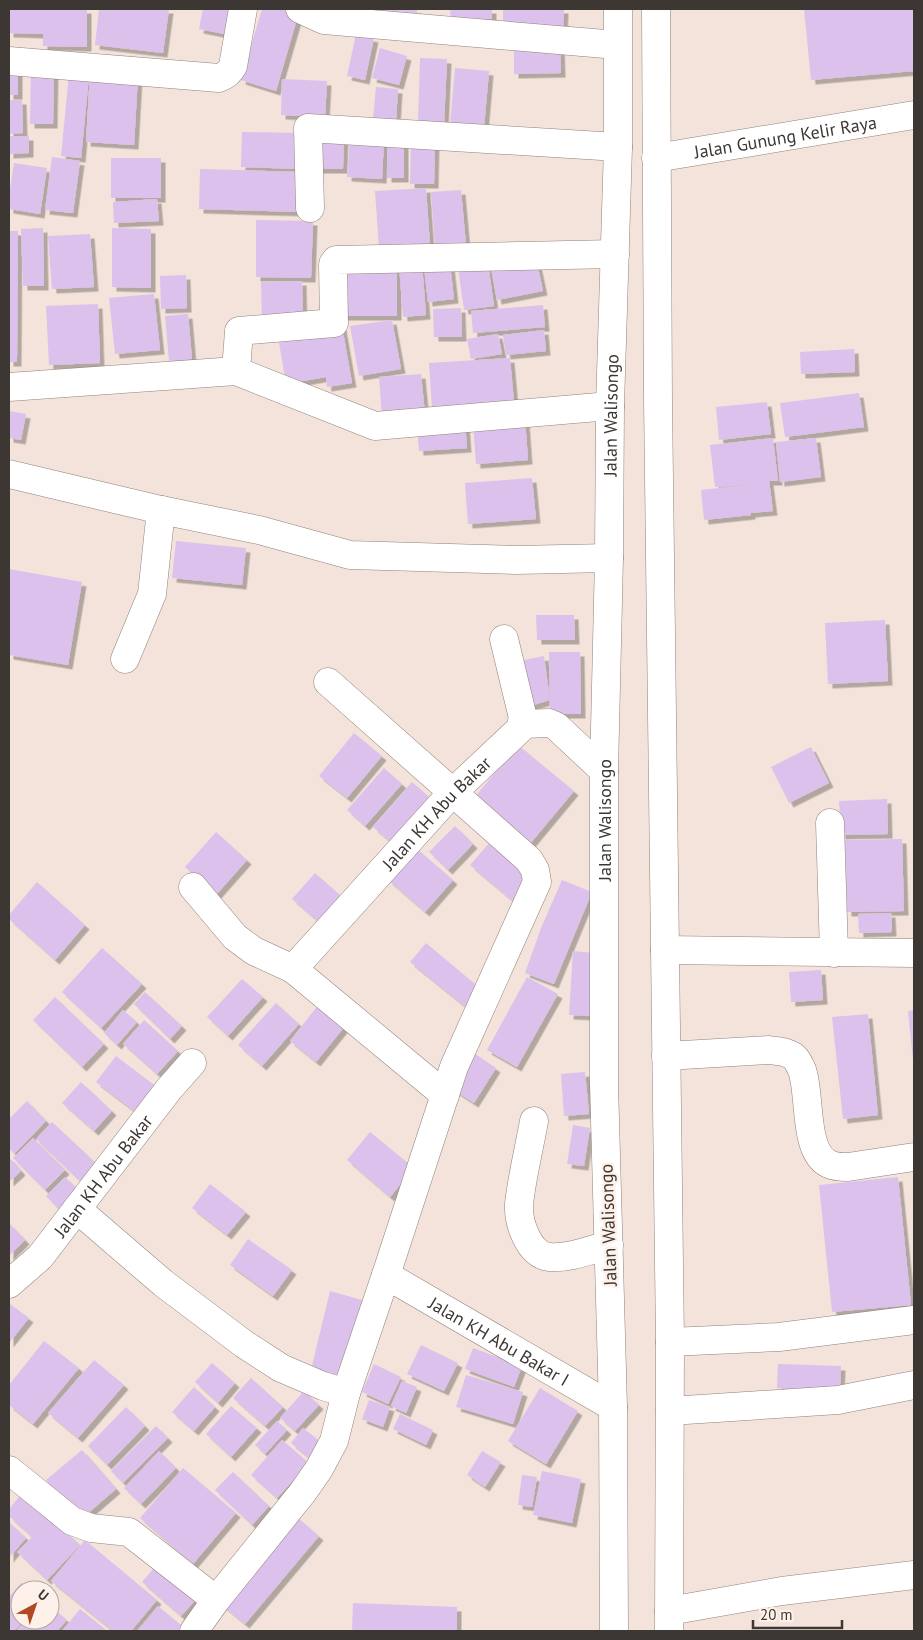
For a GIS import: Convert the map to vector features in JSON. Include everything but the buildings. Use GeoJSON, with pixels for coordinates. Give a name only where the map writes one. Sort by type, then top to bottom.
{"type":"FeatureCollection","features":[{"type":"Feature","properties":{"kind":"main road"},"geometry":{"type":"LineString","coordinates":[[9,61],[220,78],[226,76],[233,66],[243,9]]}},
{"type":"Feature","properties":{"kind":"main road"},"geometry":{"type":"LineString","coordinates":[[300,9],[324,20],[617,45]]}},
{"type":"Feature","properties":{"kind":"main road","name":"Jalan Walisongo"},"geometry":{"type":"LineString","coordinates":[[614,1631],[613,1407],[604,1084],[604,771],[610,406],[618,148],[618,9]]}},
{"type":"Feature","properties":{"kind":"main road"},"geometry":{"type":"LineString","coordinates":[[656,9],[656,158],[670,1342],[669,1621],[782,1592],[914,1575]]}},
{"type":"Feature","properties":{"kind":"main road","name":"Jalan Gunung Kelir Raya"},"geometry":{"type":"LineString","coordinates":[[656,158],[914,115]]}},
{"type":"Feature","properties":{"kind":"main road"},"geometry":{"type":"LineString","coordinates":[[310,208],[308,128],[618,148],[656,158]]}},
{"type":"Feature","properties":{"kind":"main road"},"geometry":{"type":"LineString","coordinates":[[236,371],[239,331],[334,323],[333,264],[336,260],[615,254]]}},
{"type":"Feature","properties":{"kind":"main road"},"geometry":{"type":"LineString","coordinates":[[9,387],[236,371],[375,426],[610,406]]}},
{"type":"Feature","properties":{"kind":"main road"},"geometry":{"type":"LineString","coordinates":[[9,474],[161,510],[259,530],[350,555],[516,560],[609,558]]}},
{"type":"Feature","properties":{"kind":"main road"},"geometry":{"type":"LineString","coordinates":[[125,659],[152,594],[161,510]]}},
{"type":"Feature","properties":{"kind":"main road"},"geometry":{"type":"LineString","coordinates":[[504,639],[523,724],[549,723],[556,726],[604,771]]}},
{"type":"Feature","properties":{"kind":"main road"},"geometry":{"type":"LineString","coordinates":[[194,1631],[216,1600],[320,1469],[334,1441],[346,1393],[454,1067],[537,882],[535,870],[529,860],[328,682]]}},
{"type":"Feature","properties":{"kind":"main road","name":"Jalan KH Abu Bakar"},"geometry":{"type":"LineString","coordinates":[[293,969],[452,793],[517,732],[523,724]]}},
{"type":"Feature","properties":{"kind":"main road"},"geometry":{"type":"LineString","coordinates":[[830,823],[834,953]]}},
{"type":"Feature","properties":{"kind":"main road"},"geometry":{"type":"LineString","coordinates":[[193,887],[235,937],[254,951],[293,969],[446,1095]]}},
{"type":"Feature","properties":{"kind":"main road"},"geometry":{"type":"LineString","coordinates":[[665,950],[914,953]]}},
{"type":"Feature","properties":{"kind":"main road"},"geometry":{"type":"LineString","coordinates":[[666,1056],[768,1050],[792,1055],[798,1061],[804,1077],[813,1146],[819,1156],[834,1166],[848,1167],[914,1157]]}},
{"type":"Feature","properties":{"kind":"main road","name":"Jalan KH Abu Bakar"},"geometry":{"type":"LineString","coordinates":[[9,1284],[40,1257],[169,1089],[192,1063]]}},
{"type":"Feature","properties":{"kind":"main road"},"geometry":{"type":"LineString","coordinates":[[534,1121],[519,1206],[526,1239],[535,1250],[546,1256],[558,1257],[609,1245]]}},
{"type":"Feature","properties":{"kind":"main road"},"geometry":{"type":"LineString","coordinates":[[77,1209],[163,1283],[244,1344],[281,1368],[323,1386],[346,1393]]}},
{"type":"Feature","properties":{"kind":"main road","name":"Jalan KH Abu Bakar I"},"geometry":{"type":"LineString","coordinates":[[386,1275],[613,1407]]}},
{"type":"Feature","properties":{"kind":"main road"},"geometry":{"type":"LineString","coordinates":[[670,1342],[779,1337],[914,1320]]}},
{"type":"Feature","properties":{"kind":"main road"},"geometry":{"type":"LineString","coordinates":[[670,1411],[838,1400],[914,1385]]}},
{"type":"Feature","properties":{"kind":"main road"},"geometry":{"type":"LineString","coordinates":[[9,1470],[72,1521],[91,1528],[129,1532],[216,1600]]}}]}
